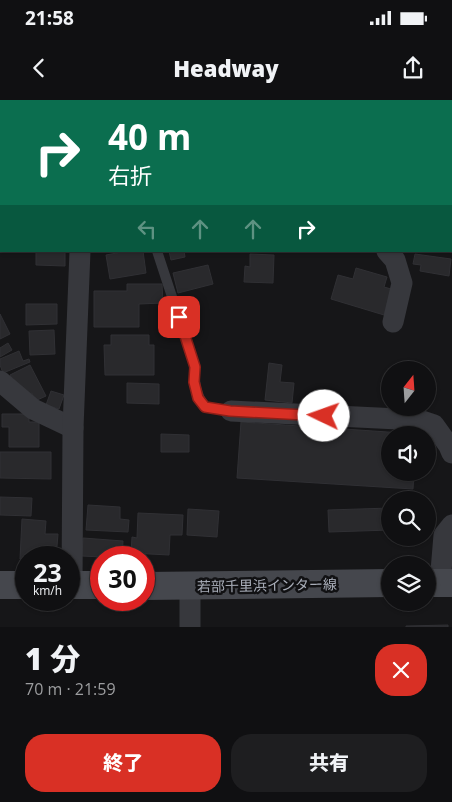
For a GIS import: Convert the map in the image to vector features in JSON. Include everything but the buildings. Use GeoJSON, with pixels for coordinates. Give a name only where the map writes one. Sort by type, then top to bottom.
{"type":"FeatureCollection","features":[{"type":"Feature","properties":{"kind":"main road","name":"若部千里浜インター線"},"geometry":{"type":"LineString","coordinates":[[155,586],[381,583]]}},
{"type":"Feature","properties":{"kind":"main road"},"geometry":{"type":"LineString","coordinates":[[0,585],[15,585]]}},
{"type":"Feature","properties":{"kind":"street"},"geometry":{"type":"LineString","coordinates":[[71,546],[80,252]]}},
{"type":"Feature","properties":{"kind":"street"},"geometry":{"type":"LineString","coordinates":[[388,252],[395,260],[402,283],[393,322]]}},
{"type":"Feature","properties":{"kind":"street"},"geometry":{"type":"LineString","coordinates":[[0,381],[33,409],[73,428]]}},
{"type":"Feature","properties":{"kind":"street"},"geometry":{"type":"LineString","coordinates":[[230,411],[419,420],[434,425],[452,453]]}},
{"type":"Feature","properties":{"kind":"street"},"geometry":{"type":"LineString","coordinates":[[440,583],[444,535],[452,525]]}},
{"type":"Feature","properties":{"kind":"street"},"geometry":{"type":"LineString","coordinates":[[190,586],[190,627]]}},
{"type":"Feature","properties":{"kind":"lane"},"geometry":{"type":"LineString","coordinates":[[157,252],[195,367],[194,382],[198,398],[205,407],[230,411]]}},
{"type":"Feature","properties":{"kind":"route"},"geometry":{"type":"LineString","coordinates":[[179,317],[195,367],[194,382],[198,398],[205,407],[230,411],[324,416]]}}]}
